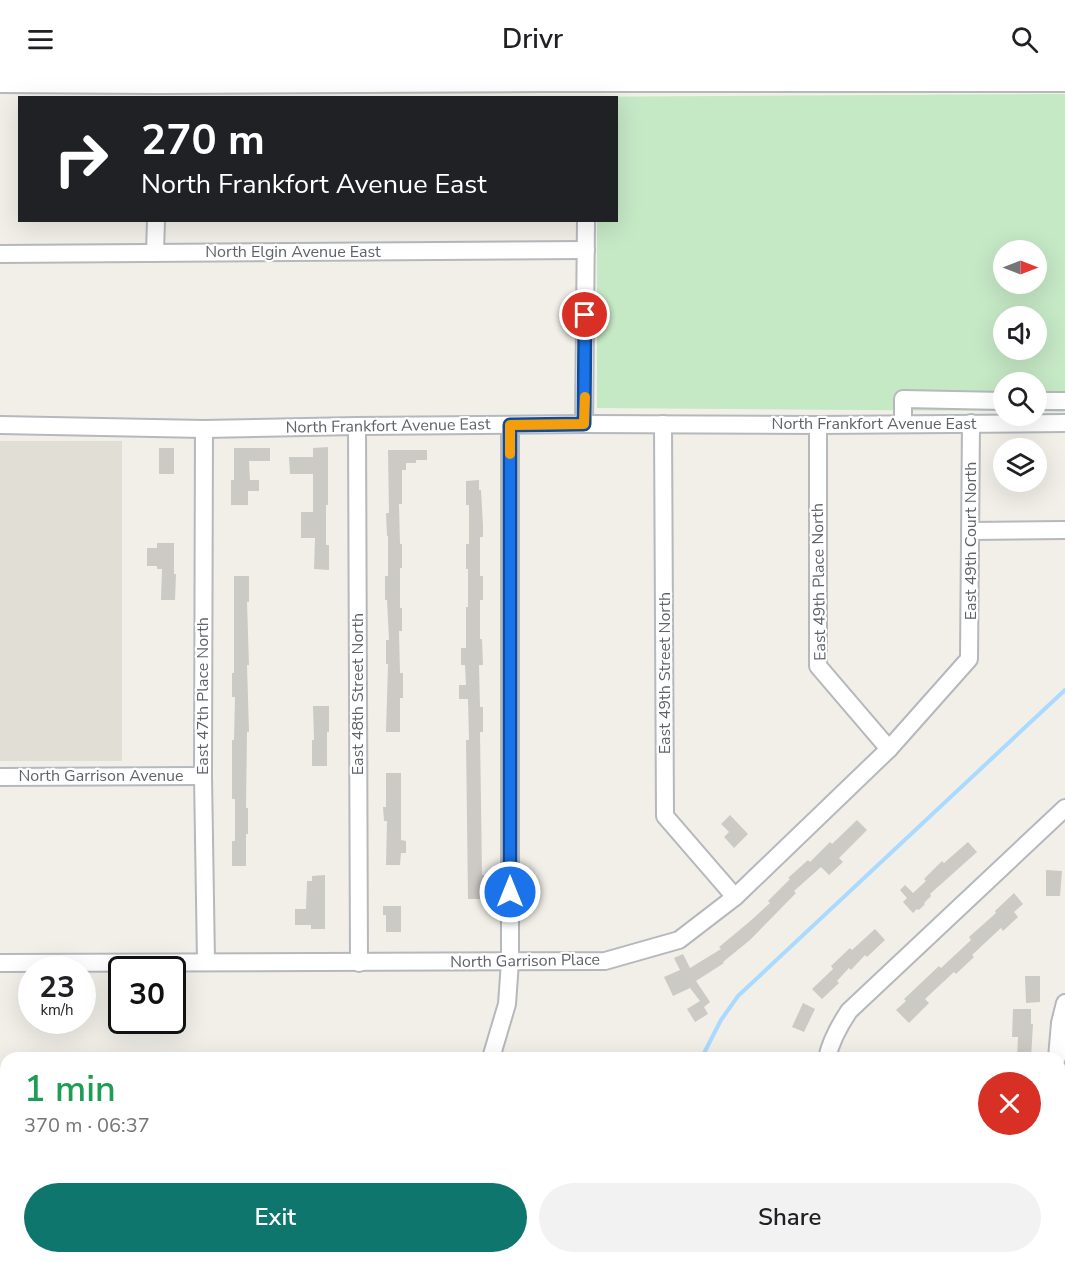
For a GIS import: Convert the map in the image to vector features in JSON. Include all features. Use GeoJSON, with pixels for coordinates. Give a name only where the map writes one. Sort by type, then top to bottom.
{"type":"FeatureCollection","features":[{"type":"Feature","properties":{"kind":"street"},"geometry":{"type":"LineString","coordinates":[[0,84],[160,87],[542,86],[848,80],[1065,83]]}},
{"type":"Feature","properties":{"kind":"street"},"geometry":{"type":"LineString","coordinates":[[155,253],[156,222]]}},
{"type":"Feature","properties":{"kind":"street"},"geometry":{"type":"LineString","coordinates":[[584,424],[586,222]]}},
{"type":"Feature","properties":{"kind":"street","name":"North Elgin Avenue East"},"geometry":{"type":"LineString","coordinates":[[0,254],[586,250]]}},
{"type":"Feature","properties":{"kind":"street"},"geometry":{"type":"LineString","coordinates":[[903,424],[903,399],[993,401]]}},
{"type":"Feature","properties":{"kind":"street","name":"East 49th Court North"},"geometry":{"type":"LineString","coordinates":[[959,400],[965,423],[971,531],[969,659]]}},
{"type":"Feature","properties":{"kind":"street"},"geometry":{"type":"LineString","coordinates":[[1047,401],[1065,402]]}},
{"type":"Feature","properties":{"kind":"street","name":"North Frankfort Avenue East"},"geometry":{"type":"LineString","coordinates":[[0,425],[204,429],[584,424],[1065,423]]}},
{"type":"Feature","properties":{"kind":"street","name":"East 49th Street North"},"geometry":{"type":"LineString","coordinates":[[663,424],[665,816],[735,897]]}},
{"type":"Feature","properties":{"kind":"street"},"geometry":{"type":"LineString","coordinates":[[492,1052],[507,1004],[510,962],[510,425]]}},
{"type":"Feature","properties":{"kind":"street","name":"East 49th Place North"},"geometry":{"type":"LineString","coordinates":[[818,425],[818,666],[889,749]]}},
{"type":"Feature","properties":{"kind":"street","name":"East 48th Street North"},"geometry":{"type":"LineString","coordinates":[[357,426],[359,963]]}},
{"type":"Feature","properties":{"kind":"street","name":"East 47th Place North"},"geometry":{"type":"LineString","coordinates":[[204,429],[203,776],[206,962]]}},
{"type":"Feature","properties":{"kind":"street"},"geometry":{"type":"LineString","coordinates":[[971,531],[1065,530]]}},
{"type":"Feature","properties":{"kind":"street","name":"North Garrison Place"},"geometry":{"type":"LineString","coordinates":[[0,963],[605,961],[679,940],[735,897],[889,749],[969,659]]}},
{"type":"Feature","properties":{"kind":"street","name":"North Garrison Avenue"},"geometry":{"type":"LineString","coordinates":[[0,777],[203,776]]}},
{"type":"Feature","properties":{"kind":"street"},"geometry":{"type":"LineString","coordinates":[[828,1052],[838,1026],[849,1011],[1065,808]]}},
{"type":"Feature","properties":{"kind":"street"},"geometry":{"type":"LineString","coordinates":[[1058,1052],[1060,1023],[1065,1003]]}},
{"type":"Feature","properties":{"kind":"shaded area"},"geometry":{"type":"Polygon","coordinates":[[[0,441],[122,441],[122,761],[0,761],[0,441]]]}},
{"type":"Feature","properties":{"kind":"green space"},"geometry":{"type":"Polygon","coordinates":[[[1065,94],[1065,412],[1047,411],[1047,372],[993,372],[993,411],[597,408],[597,222],[618,222],[618,97],[1065,94]]]}},
{"type":"Feature","properties":{"kind":"building"},"geometry":{"type":"Polygon","coordinates":[[[328,447],[326,545],[329,545],[329,570],[314,569],[315,538],[301,538],[301,512],[313,512],[313,474],[290,474],[289,457],[313,457],[313,448],[328,447]]]}},
{"type":"Feature","properties":{"kind":"building"},"geometry":{"type":"Polygon","coordinates":[[[159,448],[174,448],[174,474],[159,474],[159,448]]]}},
{"type":"Feature","properties":{"kind":"building"},"geometry":{"type":"Polygon","coordinates":[[[234,448],[270,448],[270,461],[249,461],[250,480],[259,480],[259,491],[248,491],[248,505],[231,505],[234,448]]]}},
{"type":"Feature","properties":{"kind":"building"},"geometry":{"type":"Polygon","coordinates":[[[388,450],[427,450],[427,460],[406,463],[406,470],[402,470],[402,504],[399,504],[400,544],[402,544],[400,608],[402,608],[402,631],[399,631],[403,698],[400,698],[400,732],[386,732],[388,664],[386,664],[386,640],[389,640],[387,600],[385,600],[385,576],[388,576],[386,513],[389,513],[388,450]]]}},
{"type":"Feature","properties":{"kind":"building"},"geometry":{"type":"Polygon","coordinates":[[[479,480],[483,526],[483,537],[480,537],[480,576],[483,576],[483,600],[480,600],[480,639],[482,639],[483,665],[479,665],[480,707],[483,707],[483,732],[480,732],[484,884],[482,884],[482,899],[468,899],[466,740],[469,740],[468,699],[459,699],[459,685],[466,685],[465,665],[461,665],[461,648],[466,648],[466,607],[468,607],[466,544],[469,544],[469,505],[466,505],[466,481],[479,480]]]}},
{"type":"Feature","properties":{"kind":"building"},"geometry":{"type":"Polygon","coordinates":[[[157,543],[174,543],[175,600],[161,600],[162,569],[157,569],[157,566],[147,566],[147,548],[157,548],[157,543]]]}},
{"type":"Feature","properties":{"kind":"building"},"geometry":{"type":"Polygon","coordinates":[[[234,576],[249,576],[246,866],[232,866],[232,841],[235,841],[235,799],[232,799],[235,697],[232,697],[234,576]]]}},
{"type":"Feature","properties":{"kind":"building"},"geometry":{"type":"Polygon","coordinates":[[[313,706],[329,706],[327,766],[312,766],[313,706]]]}},
{"type":"Feature","properties":{"kind":"building"},"geometry":{"type":"Polygon","coordinates":[[[386,773],[401,773],[401,840],[406,841],[406,853],[401,853],[400,865],[386,865],[387,821],[384,821],[383,807],[386,807],[386,773]]]}},
{"type":"Feature","properties":{"kind":"building"},"geometry":{"type":"Polygon","coordinates":[[[730,815],[748,834],[734,848],[724,837],[729,832],[721,824],[730,815]]]}},
{"type":"Feature","properties":{"kind":"building"},"geometry":{"type":"Polygon","coordinates":[[[857,820],[867,830],[839,858],[843,862],[829,875],[821,867],[794,891],[796,893],[750,940],[724,963],[696,981],[710,1002],[704,1007],[708,1014],[695,1022],[687,1009],[700,1001],[690,988],[673,996],[664,977],[680,970],[674,958],[683,954],[690,968],[721,949],[719,947],[770,903],[768,901],[790,879],[788,878],[808,860],[810,862],[830,842],[832,844],[857,820]]]}},
{"type":"Feature","properties":{"kind":"building"},"geometry":{"type":"Polygon","coordinates":[[[968,842],[977,852],[930,894],[925,904],[913,913],[903,902],[907,898],[900,890],[905,885],[913,893],[942,861],[944,863],[968,842]]]}},
{"type":"Feature","properties":{"kind":"building"},"geometry":{"type":"Polygon","coordinates":[[[1046,870],[1062,871],[1060,896],[1046,896],[1046,870]]]}},
{"type":"Feature","properties":{"kind":"building"},"geometry":{"type":"Polygon","coordinates":[[[325,875],[325,929],[311,929],[311,925],[295,925],[295,909],[306,909],[307,881],[312,881],[312,876],[325,875]]]}},
{"type":"Feature","properties":{"kind":"building"},"geometry":{"type":"Polygon","coordinates":[[[1014,893],[1023,904],[1014,912],[1018,917],[1003,931],[1001,928],[972,955],[974,957],[956,974],[954,972],[925,999],[929,1003],[909,1023],[896,1010],[906,1001],[904,999],[971,940],[969,937],[1014,893]]]}},
{"type":"Feature","properties":{"kind":"building"},"geometry":{"type":"Polygon","coordinates":[[[383,906],[401,906],[401,932],[386,932],[386,915],[383,915],[383,906]]]}},
{"type":"Feature","properties":{"kind":"building"},"geometry":{"type":"Polygon","coordinates":[[[875,929],[885,940],[867,957],[865,955],[851,970],[849,968],[837,981],[839,983],[822,999],[812,989],[833,969],[831,966],[875,929]]]}},
{"type":"Feature","properties":{"kind":"building"},"geometry":{"type":"Polygon","coordinates":[[[1025,976],[1040,976],[1040,1002],[1026,1003],[1025,976]]]}},
{"type":"Feature","properties":{"kind":"building"},"geometry":{"type":"Polygon","coordinates":[[[803,1003],[815,1009],[804,1032],[792,1027],[803,1003]]]}},
{"type":"Feature","properties":{"kind":"building"},"geometry":{"type":"Polygon","coordinates":[[[1013,1009],[1031,1009],[1031,1024],[1033,1024],[1031,1052],[1017,1052],[1018,1037],[1012,1037],[1013,1009]]]}},
{"type":"Feature","properties":{"kind":"waterway"},"geometry":{"type":"LineString","coordinates":[[705,1052],[721,1020],[738,996],[1065,690]]}},
{"type":"Feature","properties":{"kind":"slow traffic"},"geometry":{"type":"LineString","coordinates":[[510,454],[510,425],[584,424],[585,397]]}},
{"type":"Feature","properties":{"kind":"route"},"geometry":{"type":"LineString","coordinates":[[510,892],[510,425],[584,424],[585,315]]}}]}
